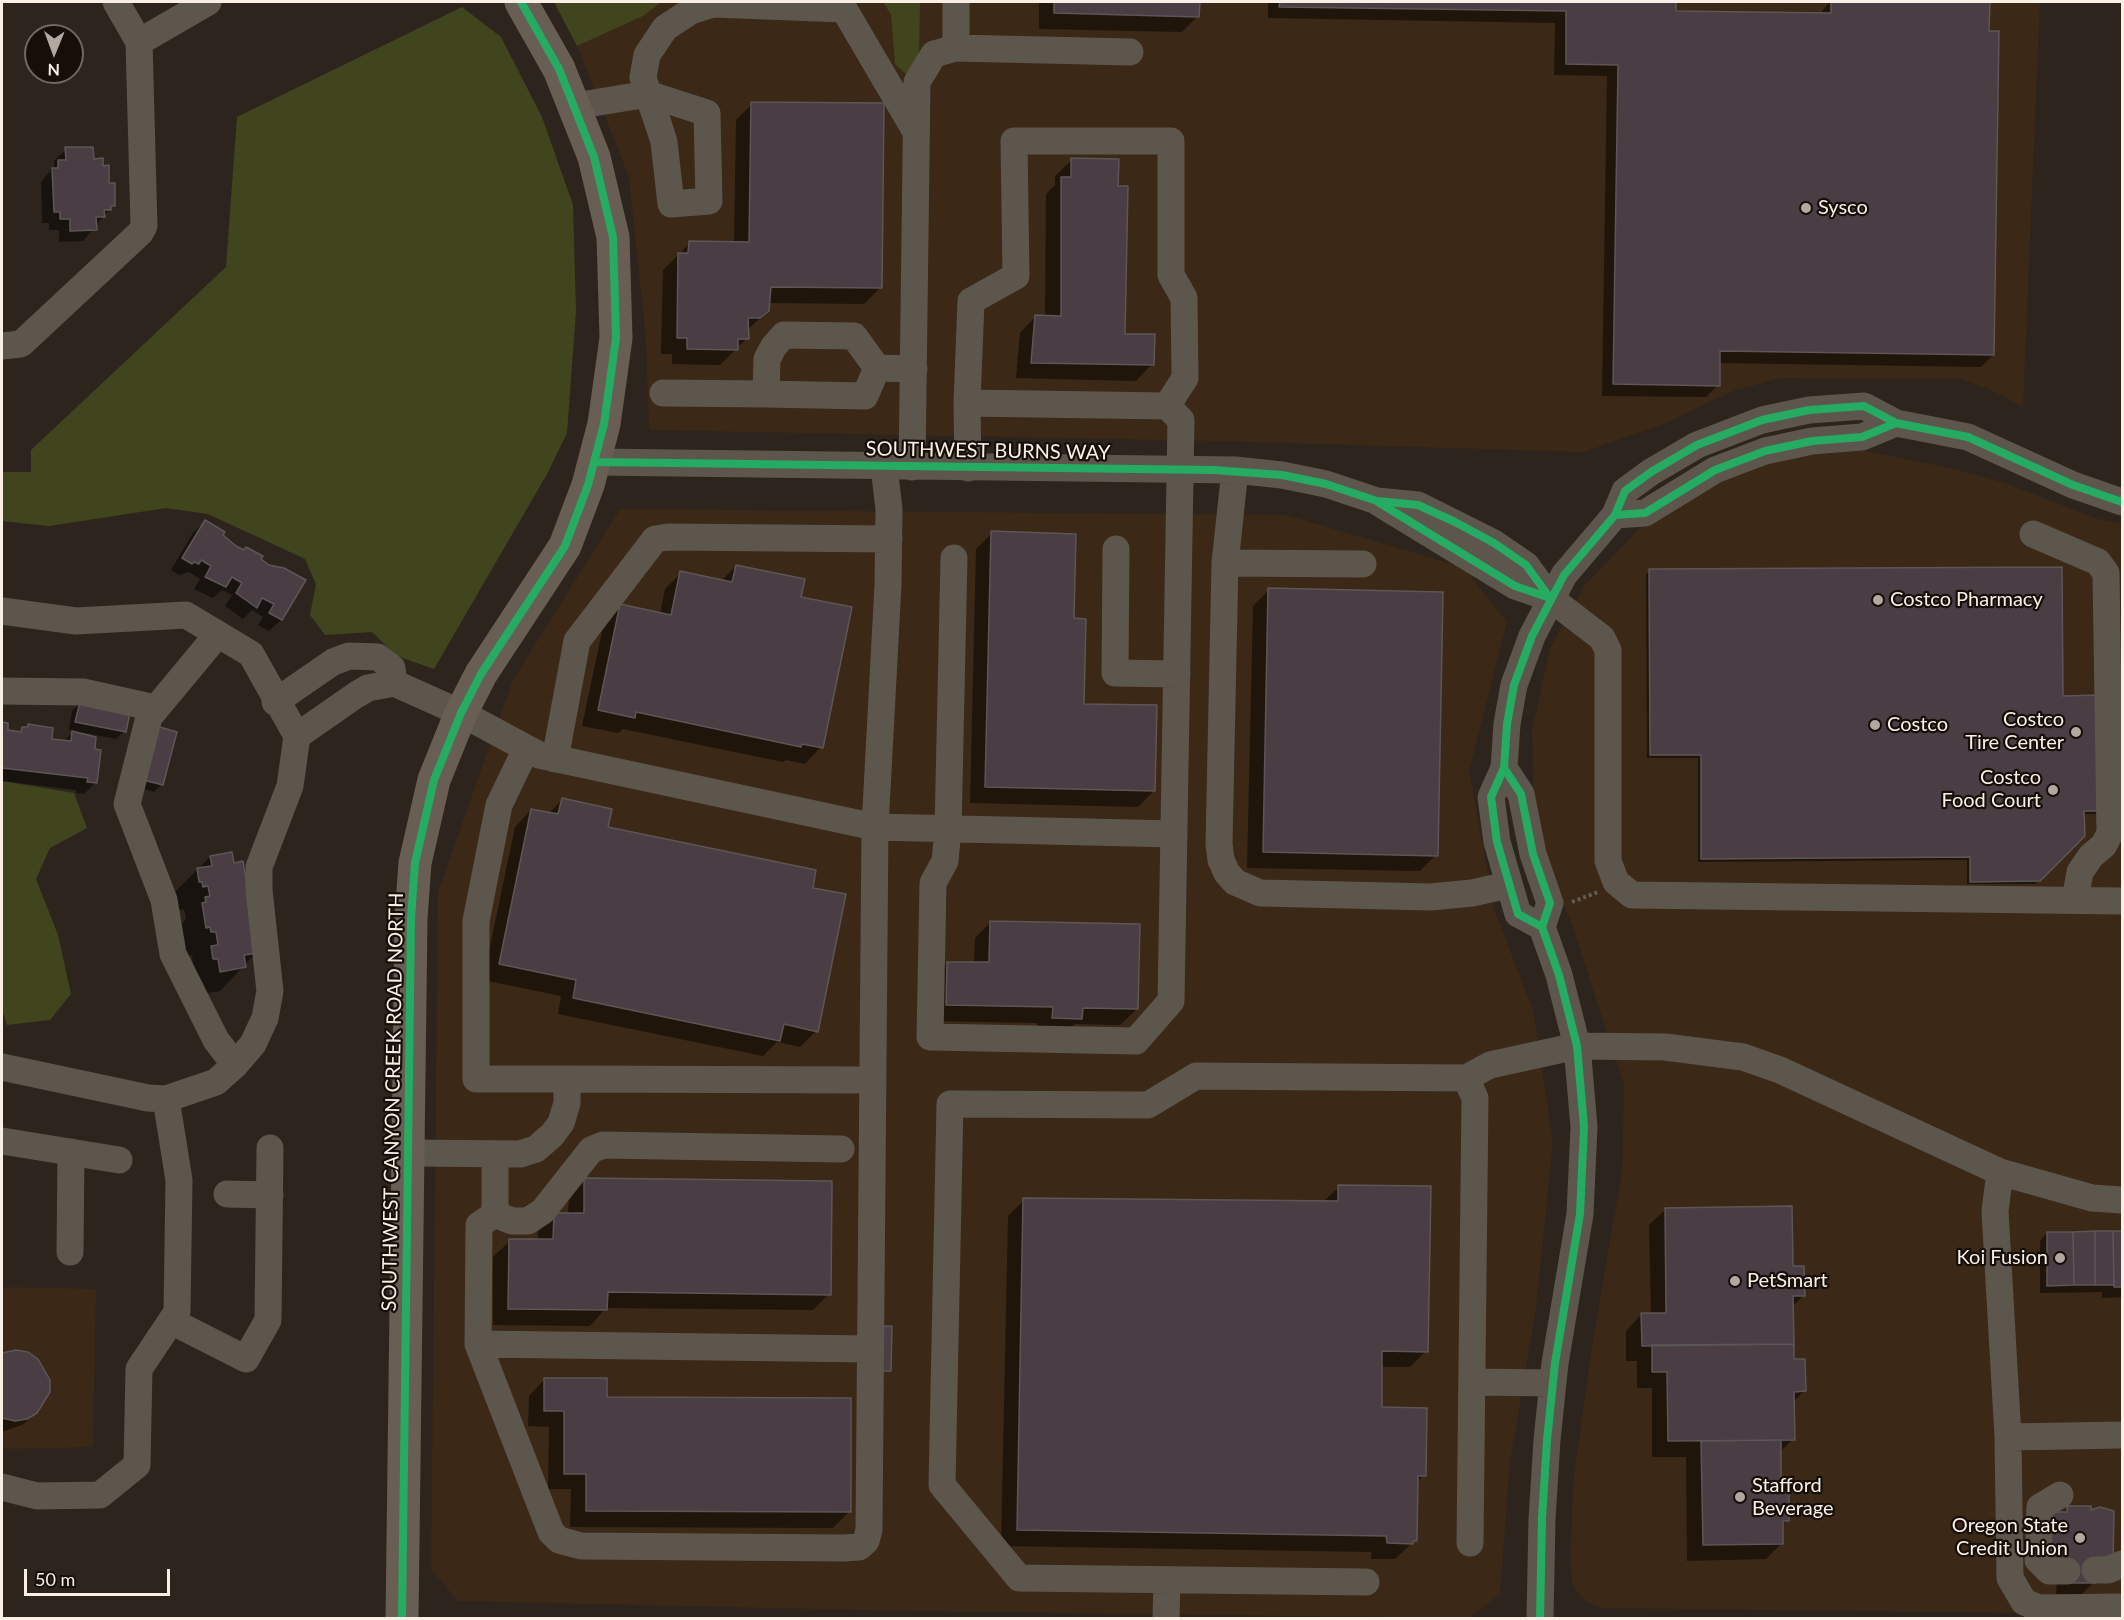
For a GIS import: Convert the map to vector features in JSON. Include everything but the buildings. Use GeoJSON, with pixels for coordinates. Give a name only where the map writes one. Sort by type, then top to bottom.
{"type":"FeatureCollection","features":[{"type":"Feature","properties":{"kind":"main road","name":"SOUTHWEST CANYON CREEK ROAD NORTH"},"geometry":{"type":"LineString","coordinates":[[402,1618],[411,930],[415,862],[434,780],[461,713],[481,674],[565,546],[595,462],[612,378],[616,338],[615,262],[602,184],[560,69],[521,2]]}},
{"type":"Feature","properties":{"kind":"street"},"geometry":{"type":"LineString","coordinates":[[2,346],[21,344],[140,233],[144,226],[139,42],[116,2]]}},
{"type":"Feature","properties":{"kind":"street"},"geometry":{"type":"LineString","coordinates":[[139,42],[208,2]]}},
{"type":"Feature","properties":{"kind":"street"},"geometry":{"type":"LineString","coordinates":[[956,2],[956,48]]}},
{"type":"Feature","properties":{"kind":"street"},"geometry":{"type":"LineString","coordinates":[[575,106],[648,94],[643,77],[647,55],[665,28],[691,11],[712,4],[844,9],[915,132]]}},
{"type":"Feature","properties":{"kind":"street"},"geometry":{"type":"LineString","coordinates":[[912,467],[917,82],[934,54],[956,48],[1130,52]]}},
{"type":"Feature","properties":{"kind":"street"},"geometry":{"type":"LineString","coordinates":[[968,468],[967,403],[971,301],[1016,276],[1014,141],[1171,141],[1172,275],[1184,298],[1185,378],[1167,406]]}},
{"type":"Feature","properties":{"kind":"street"},"geometry":{"type":"LineString","coordinates":[[766,394],[767,359],[774,346],[784,335],[854,336],[877,368]]}},
{"type":"Feature","properties":{"kind":"street"},"geometry":{"type":"LineString","coordinates":[[877,368],[914,369]]}},
{"type":"Feature","properties":{"kind":"street"},"geometry":{"type":"LineString","coordinates":[[663,393],[865,396],[877,368]]}},
{"type":"Feature","properties":{"kind":"street"},"geometry":{"type":"LineString","coordinates":[[954,558],[948,829],[945,861],[933,883],[930,1037],[1136,1041],[1171,1001],[1181,420],[1167,406],[967,403]]}},
{"type":"Feature","properties":{"kind":"street"},"geometry":{"type":"LineString","coordinates":[[1542,927],[1518,914],[1497,842],[1491,797],[1504,768],[1507,724],[1514,685],[1550,598],[1578,556],[1615,515],[1625,491],[1651,472],[1697,445],[1736,428],[1783,414],[1844,406],[1864,406],[1896,423],[1968,437],[2073,485],[2122,502]]}},
{"type":"Feature","properties":{"kind":"street","name":"SOUTHWEST BURNS WAY"},"geometry":{"type":"LineString","coordinates":[[595,462],[1235,470],[1282,475],[1326,484],[1377,501],[1418,506],[1494,543],[1526,565],[1550,598],[1602,638],[1608,650],[1608,861],[1616,882],[1632,896],[2122,901]]}},
{"type":"Feature","properties":{"kind":"street"},"geometry":{"type":"LineString","coordinates":[[495,1214],[479,1225],[478,1344],[552,1532],[559,1540],[581,1546],[859,1547],[866,1541],[869,1530],[875,827],[890,509],[884,467]]}},
{"type":"Feature","properties":{"kind":"street"},"geometry":{"type":"LineString","coordinates":[[1235,470],[1225,563],[1219,844],[1221,860],[1235,882],[1260,894],[1431,897],[1472,893],[1508,885]]}},
{"type":"Feature","properties":{"kind":"street"},"geometry":{"type":"LineString","coordinates":[[2033,534],[2098,562],[2106,573],[2110,833],[2104,845],[2091,856],[2080,872],[2075,900]]}},
{"type":"Feature","properties":{"kind":"street"},"geometry":{"type":"LineString","coordinates":[[555,759],[577,642],[655,539],[668,537],[889,539]]}},
{"type":"Feature","properties":{"kind":"street"},"geometry":{"type":"LineString","coordinates":[[1116,549],[1115,673],[1177,674]]}},
{"type":"Feature","properties":{"kind":"street"},"geometry":{"type":"LineString","coordinates":[[1225,563],[1363,564]]}},
{"type":"Feature","properties":{"kind":"street"},"geometry":{"type":"LineString","coordinates":[[2,610],[76,621],[186,615],[251,654],[275,702],[297,736],[290,786],[259,867],[259,890],[270,991],[257,1036],[235,1065],[216,1082],[166,1099],[148,1098],[2,1067]]}},
{"type":"Feature","properties":{"kind":"street"},"geometry":{"type":"LineString","coordinates":[[218,634],[149,717],[127,804],[164,900],[173,954],[216,1040],[235,1065]]}},
{"type":"Feature","properties":{"kind":"street"},"geometry":{"type":"LineString","coordinates":[[275,702],[333,662],[349,656],[378,657],[392,668],[394,683]]}},
{"type":"Feature","properties":{"kind":"street"},"geometry":{"type":"LineString","coordinates":[[297,736],[368,688],[394,683],[461,713],[539,756],[875,827],[1174,834]]}},
{"type":"Feature","properties":{"kind":"street"},"geometry":{"type":"LineString","coordinates":[[2,691],[83,692],[155,708]]}},
{"type":"Feature","properties":{"kind":"street"},"geometry":{"type":"LineString","coordinates":[[526,749],[499,805],[476,921],[476,1079],[872,1080]]}},
{"type":"Feature","properties":{"kind":"street"},"geometry":{"type":"LineString","coordinates":[[1504,768],[1521,794],[1533,854],[1550,903],[1542,927],[1559,975],[1577,1046],[1584,1127],[1582,1183],[1553,1383],[1542,1518],[1540,1618]]}},
{"type":"Feature","properties":{"kind":"street"},"geometry":{"type":"LineString","coordinates":[[1366,1582],[1019,1578],[942,1485],[950,1104],[1148,1105],[1196,1076],[1466,1078],[1490,1065],[1577,1046],[1665,1047],[1743,1057],[1790,1074],[2000,1172],[2092,1198],[2122,1200]]}},
{"type":"Feature","properties":{"kind":"street"},"geometry":{"type":"LineString","coordinates":[[1466,1078],[1475,1098],[1470,1543]]}},
{"type":"Feature","properties":{"kind":"street"},"geometry":{"type":"LineString","coordinates":[[408,1153],[520,1154],[536,1149],[552,1136],[561,1123],[567,1103],[567,1079]]}},
{"type":"Feature","properties":{"kind":"street"},"geometry":{"type":"LineString","coordinates":[[2,1487],[37,1496],[100,1495],[136,1466],[139,1369],[177,1312],[179,1180],[166,1099]]}},
{"type":"Feature","properties":{"kind":"street"},"geometry":{"type":"LineString","coordinates":[[2,1141],[119,1160]]}},
{"type":"Feature","properties":{"kind":"street"},"geometry":{"type":"LineString","coordinates":[[495,1214],[512,1221],[528,1221],[536,1216],[543,1211],[591,1150],[603,1145],[841,1149]]}},
{"type":"Feature","properties":{"kind":"street"},"geometry":{"type":"LineString","coordinates":[[171,1321],[246,1359],[268,1320],[270,1148]]}},
{"type":"Feature","properties":{"kind":"street"},"geometry":{"type":"LineString","coordinates":[[70,1252],[71,1152]]}},
{"type":"Feature","properties":{"kind":"street"},"geometry":{"type":"LineString","coordinates":[[495,1154],[495,1214]]}},
{"type":"Feature","properties":{"kind":"street"},"geometry":{"type":"LineString","coordinates":[[2000,1172],[1995,1211],[2008,1437],[2010,1578],[2016,1592],[2024,1602],[2038,1608],[2122,1607]]}},
{"type":"Feature","properties":{"kind":"street"},"geometry":{"type":"LineString","coordinates":[[227,1194],[270,1195]]}},
{"type":"Feature","properties":{"kind":"street"},"geometry":{"type":"LineString","coordinates":[[478,1344],[870,1349]]}},
{"type":"Feature","properties":{"kind":"street"},"geometry":{"type":"LineString","coordinates":[[1472,1382],[1553,1383]]}},
{"type":"Feature","properties":{"kind":"street"},"geometry":{"type":"LineString","coordinates":[[2008,1437],[2122,1434]]}},
{"type":"Feature","properties":{"kind":"street"},"geometry":{"type":"LineString","coordinates":[[2060,1495],[2040,1508],[2038,1560],[2049,1571],[2067,1571]]}},
{"type":"Feature","properties":{"kind":"street"},"geometry":{"type":"LineString","coordinates":[[2095,1570],[2108,1570],[2122,1564]]}},
{"type":"Feature","properties":{"kind":"street"},"geometry":{"type":"LineString","coordinates":[[1166,1618],[1167,1580]]}},
{"type":"Feature","properties":{"kind":"path"},"geometry":{"type":"LineString","coordinates":[[1577,902],[1591,895]]}},
{"type":"Feature","properties":{"kind":"shaded area"},"geometry":{"type":"Polygon","coordinates":[[[662,2],[883,2],[891,15],[895,64],[920,35],[920,2],[2040,2],[2023,407],[1991,390],[1962,379],[1780,378],[1733,391],[1661,425],[1583,452],[1217,441],[649,430],[646,340],[629,177],[577,46],[643,16],[662,2]]]}},
{"type":"Feature","properties":{"kind":"shaded area"},"geometry":{"type":"Polygon","coordinates":[[[1862,450],[1954,469],[2005,483],[2098,519],[2122,524],[2122,1600],[2038,1599],[2016,1613],[1602,1608],[1585,1601],[1573,1586],[1570,1561],[1573,1484],[1592,1345],[1622,1172],[1624,1085],[1571,921],[1546,864],[1534,811],[1532,731],[1550,648],[1585,585],[1641,527],[1721,476],[1783,458],[1862,450]]]}},
{"type":"Feature","properties":{"kind":"shaded area"},"geometry":{"type":"Polygon","coordinates":[[[620,509],[1286,515],[1463,567],[1507,622],[1469,771],[1495,912],[1533,1010],[1553,1143],[1536,1307],[1510,1462],[1500,1594],[1469,1618],[907,1611],[458,1601],[431,1569],[438,892],[513,680],[620,509]]]}},
{"type":"Feature","properties":{"kind":"shaded area"},"geometry":{"type":"Polygon","coordinates":[[[2,1287],[96,1289],[93,1447],[2,1449],[2,1287]]]}},
{"type":"Feature","properties":{"kind":"green space"},"geometry":{"type":"Polygon","coordinates":[[[554,2],[662,2],[643,16],[577,46],[554,2]]]}},
{"type":"Feature","properties":{"kind":"green space"},"geometry":{"type":"Polygon","coordinates":[[[883,2],[920,2],[919,60],[906,74],[895,64],[891,15],[883,2]]]}},
{"type":"Feature","properties":{"kind":"green space"},"geometry":{"type":"Polygon","coordinates":[[[462,7],[501,37],[542,117],[573,205],[576,311],[567,433],[547,474],[434,669],[397,656],[372,632],[325,635],[310,615],[316,584],[305,559],[208,514],[166,508],[49,526],[2,521],[2,472],[31,472],[31,450],[226,267],[237,117],[462,7]]]}},
{"type":"Feature","properties":{"kind":"green space"},"geometry":{"type":"Polygon","coordinates":[[[2,781],[74,793],[87,828],[50,848],[36,879],[58,935],[71,994],[50,1020],[7,1025],[2,1009],[2,781]]]}},
{"type":"Feature","properties":{"kind":"cycle path"},"geometry":{"type":"LineString","coordinates":[[402,1618],[411,918],[415,863],[434,780],[461,713],[481,674],[565,546],[588,485],[604,424],[616,338],[613,237],[594,157],[559,69],[521,2]]}},
{"type":"Feature","properties":{"kind":"cycle path"},"geometry":{"type":"LineString","coordinates":[[1542,927],[1518,914],[1497,842],[1491,797],[1504,768],[1507,724],[1514,685],[1532,636],[1564,575],[1615,515],[1625,491],[1651,472],[1697,445],[1762,420],[1809,410],[1864,406],[1896,423],[1968,437],[2073,485],[2122,502]]}},
{"type":"Feature","properties":{"kind":"cycle path"},"geometry":{"type":"LineString","coordinates":[[1615,515],[1645,513],[1715,470],[1765,451],[1812,441],[1862,437],[1896,423]]}},
{"type":"Feature","properties":{"kind":"cycle path"},"geometry":{"type":"LineString","coordinates":[[595,462],[1213,470],[1282,475],[1326,484],[1377,501],[1418,505],[1494,543],[1526,565],[1550,598]]}},
{"type":"Feature","properties":{"kind":"cycle path"},"geometry":{"type":"LineString","coordinates":[[1378,502],[1515,586],[1550,598]]}},
{"type":"Feature","properties":{"kind":"cycle path"},"geometry":{"type":"LineString","coordinates":[[1504,768],[1521,794],[1533,854],[1550,903],[1542,927],[1559,975],[1577,1046],[1584,1127],[1580,1214],[1555,1363],[1547,1440],[1542,1519],[1540,1618]]}},
{"type":"Feature","properties":{"kind":"place","name":"Sysco"},"geometry":{"type":"Point","coordinates":[1806,208]}},
{"type":"Feature","properties":{"kind":"place","name":"Costco Pharmacy"},"geometry":{"type":"Point","coordinates":[1878,600]}},
{"type":"Feature","properties":{"kind":"place","name":"Costco"},"geometry":{"type":"Point","coordinates":[1875,725]}},
{"type":"Feature","properties":{"kind":"place","name":"Costco Tire Center"},"geometry":{"type":"Point","coordinates":[2076,732]}},
{"type":"Feature","properties":{"kind":"place","name":"Costco Food Court"},"geometry":{"type":"Point","coordinates":[2053,790]}},
{"type":"Feature","properties":{"kind":"place","name":"Koi Fusion"},"geometry":{"type":"Point","coordinates":[2060,1258]}},
{"type":"Feature","properties":{"kind":"place","name":"PetSmart"},"geometry":{"type":"Point","coordinates":[1735,1281]}},
{"type":"Feature","properties":{"kind":"place","name":"Stafford Beverage"},"geometry":{"type":"Point","coordinates":[1740,1497]}},
{"type":"Feature","properties":{"kind":"place","name":"Oregon State Credit Union"},"geometry":{"type":"Point","coordinates":[2080,1538]}}]}
